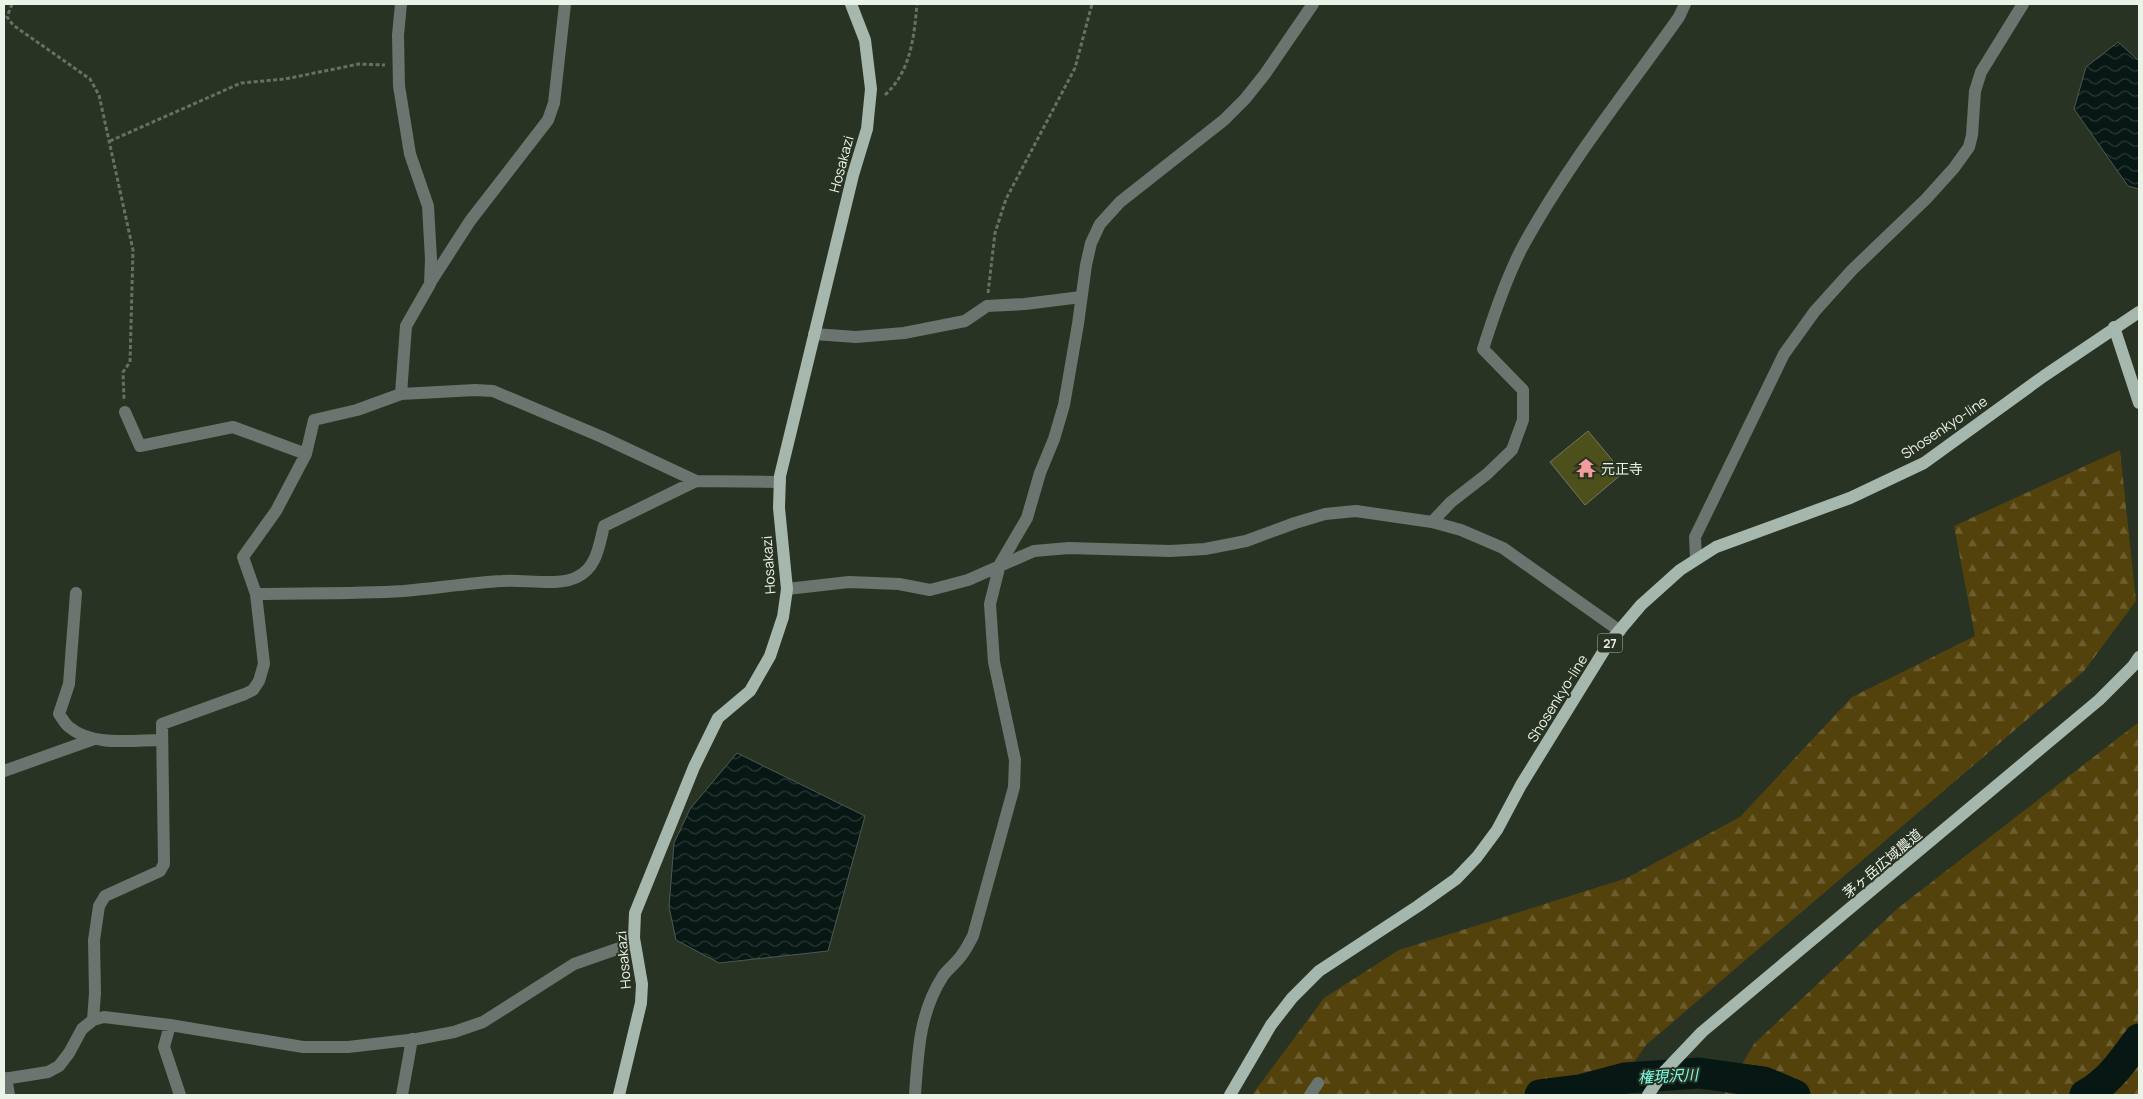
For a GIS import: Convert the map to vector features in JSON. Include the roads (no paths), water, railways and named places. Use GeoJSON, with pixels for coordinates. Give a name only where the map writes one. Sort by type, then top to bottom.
{"type":"FeatureCollection","features":[{"type":"Feature","properties":{"kind":"main road","name":"Hosakazi"},"geometry":{"type":"LineString","coordinates":[[619,1095],[641,1003],[642,984],[634,942],[635,913],[694,767],[718,718],[750,691],[770,656],[783,618],[787,589],[779,508],[780,482],[785,451],[853,175],[867,129],[869,111],[871,89],[865,40],[851,4]]}},
{"type":"Feature","properties":{"kind":"main road","name":"Shosenkyo-line"},"geometry":{"type":"LineString","coordinates":[[1230,1095],[1271,1025],[1292,998],[1319,971],[1418,906],[1456,878],[1477,857],[1497,830],[1521,785],[1608,644],[1641,605],[1680,570],[1696,558],[1735,540],[1850,498],[1924,463],[2114,327],[2139,312]]}},
{"type":"Feature","properties":{"kind":"main road"},"geometry":{"type":"LineString","coordinates":[[2114,327],[2139,403]]}},
{"type":"Feature","properties":{"kind":"main road","name":"茅ヶ岳広域農道"},"geometry":{"type":"LineString","coordinates":[[1648,1095],[1663,1074],[1702,1032],[2099,700],[2133,666],[2139,657]]}},
{"type":"Feature","properties":{"kind":"street"},"geometry":{"type":"LineString","coordinates":[[401,4],[398,36],[399,86],[410,154],[428,206],[431,260],[430,284]]}},
{"type":"Feature","properties":{"kind":"street"},"geometry":{"type":"LineString","coordinates":[[401,394],[406,326],[470,221],[548,120],[554,103],[565,4]]}},
{"type":"Feature","properties":{"kind":"street"},"geometry":{"type":"LineString","coordinates":[[915,1095],[922,1022],[931,999],[944,976],[962,956],[973,936],[1014,787],[1014,760],[994,662],[990,604],[1000,564],[1026,518],[1064,405],[1091,243],[1100,224],[1120,202],[1224,120],[1245,99],[1265,74],[1313,4]]}},
{"type":"Feature","properties":{"kind":"street"},"geometry":{"type":"LineString","coordinates":[[1432,522],[1451,502],[1487,474],[1512,450],[1523,420],[1523,390],[1483,349],[1492,318],[1523,247],[1566,176],[1679,17],[1685,4]]}},
{"type":"Feature","properties":{"kind":"street"},"geometry":{"type":"LineString","coordinates":[[1696,558],[1695,537],[1784,354],[1815,311],[1852,270],[1926,199],[1969,147],[1972,135],[1975,91],[1981,72],[2023,4]]}},
{"type":"Feature","properties":{"kind":"street"},"geometry":{"type":"LineString","coordinates":[[814,334],[856,337],[904,333],[964,321],[987,306],[1025,304],[1081,297]]}},
{"type":"Feature","properties":{"kind":"street"},"geometry":{"type":"LineString","coordinates":[[93,1020],[95,993],[94,940],[99,906],[105,896],[160,871],[164,864],[162,724],[245,694],[252,690],[259,681],[264,664],[256,594],[243,557],[276,511],[306,454],[314,420],[357,410],[401,394],[475,390],[493,391],[602,437],[696,481],[780,482]]}},
{"type":"Feature","properties":{"kind":"street"},"geometry":{"type":"LineString","coordinates":[[125,412],[140,446],[233,427],[306,454]]}},
{"type":"Feature","properties":{"kind":"street"},"geometry":{"type":"LineString","coordinates":[[256,594],[363,593],[504,580],[563,581],[576,578],[588,570],[594,561],[604,526],[696,481]]}},
{"type":"Feature","properties":{"kind":"street"},"geometry":{"type":"LineString","coordinates":[[787,589],[849,582],[899,584],[930,590],[968,580],[1000,564],[1034,551],[1069,548],[1205,549],[1246,541],[1325,514],[1356,511],[1432,522],[1461,530],[1503,548],[1620,631]]}},
{"type":"Feature","properties":{"kind":"street"},"geometry":{"type":"LineString","coordinates":[[76,593],[69,684],[59,714],[68,726],[83,735],[97,738],[162,740]]}},
{"type":"Feature","properties":{"kind":"street"},"geometry":{"type":"LineString","coordinates":[[4,771],[97,738]]}},
{"type":"Feature","properties":{"kind":"street"},"geometry":{"type":"LineString","coordinates":[[9,1095],[5,1078],[48,1072],[59,1066],[69,1053],[82,1029],[93,1020],[104,1017],[170,1025],[303,1047],[348,1046],[412,1039],[454,1032],[483,1022],[574,964],[634,942]]}},
{"type":"Feature","properties":{"kind":"street"},"geometry":{"type":"LineString","coordinates":[[170,1025],[164,1046],[180,1095]]}},
{"type":"Feature","properties":{"kind":"street"},"geometry":{"type":"LineString","coordinates":[[402,1095],[412,1039]]}},
{"type":"Feature","properties":{"kind":"street"},"geometry":{"type":"LineString","coordinates":[[1310,1095],[1318,1083]]}},
{"type":"Feature","properties":{"kind":"water"},"geometry":{"type":"Polygon","coordinates":[[[2118,42],[2139,61],[2139,189],[2128,186],[2074,109],[2086,67],[2118,42]]]}},
{"type":"Feature","properties":{"kind":"water"},"geometry":{"type":"Polygon","coordinates":[[[737,753],[865,816],[828,951],[719,963],[676,940],[669,907],[674,843],[690,809],[737,753]]]}},
{"type":"Feature","properties":{"kind":"waterway","name":"権現沢川"},"geometry":{"type":"LineString","coordinates":[[2085,1095],[2094,1090],[2108,1077],[2139,1039]]}},
{"type":"Feature","properties":{"kind":"waterway","name":"権現沢川"},"geometry":{"type":"LineString","coordinates":[[1540,1095],[1580,1090],[1625,1078],[1699,1073],[1764,1082],[1795,1095]]}},
{"type":"Feature","properties":{"kind":"place","name":"元正寺"},"geometry":{"type":"Point","coordinates":[1586,468]}}]}
